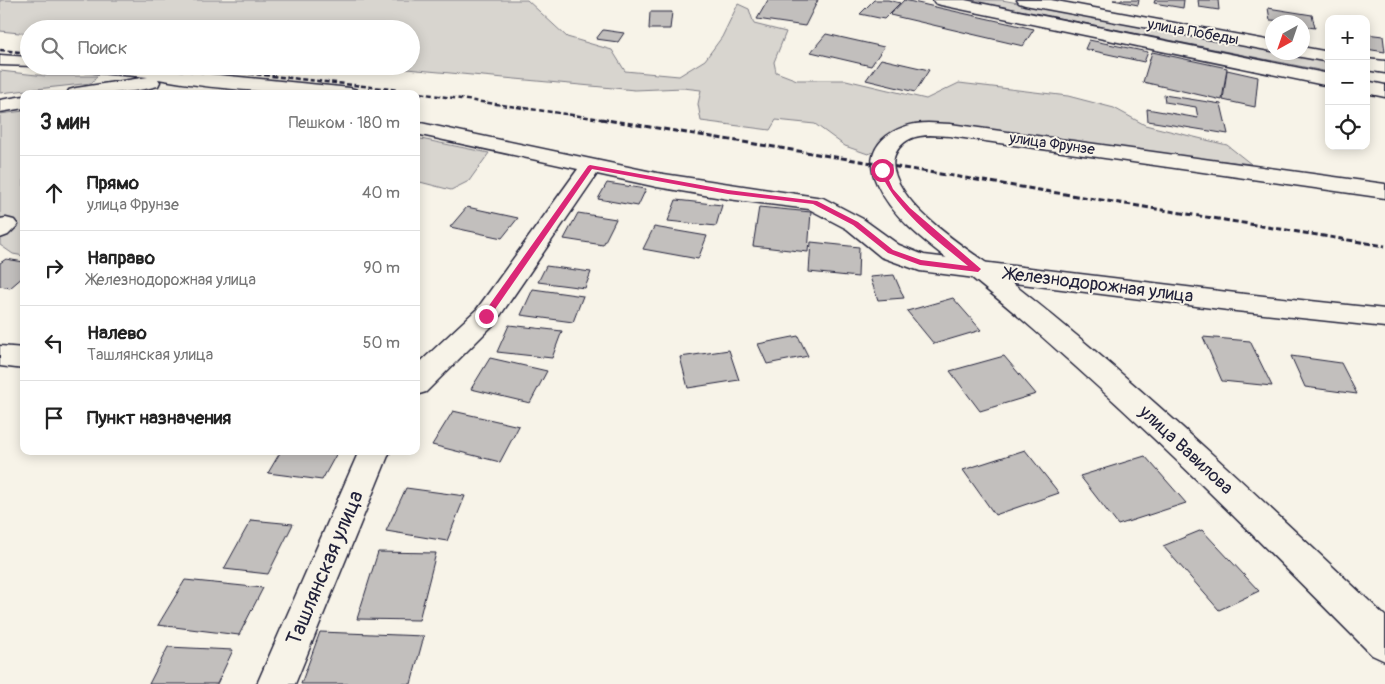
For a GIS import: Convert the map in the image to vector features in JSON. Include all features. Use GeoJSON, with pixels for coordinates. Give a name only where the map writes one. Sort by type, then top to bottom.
{"type":"FeatureCollection","features":[{"type":"Feature","properties":{"kind":"street"},"geometry":{"type":"LineString","coordinates":[[942,0],[1325,79]]}},
{"type":"Feature","properties":{"kind":"street","name":"улица Победы"},"geometry":{"type":"LineString","coordinates":[[1025,0],[1265,45]]}},
{"type":"Feature","properties":{"kind":"street"},"geometry":{"type":"LineString","coordinates":[[1310,53],[1325,56]]}},
{"type":"Feature","properties":{"kind":"street"},"geometry":{"type":"LineString","coordinates":[[0,60],[20,61]]}},
{"type":"Feature","properties":{"kind":"street"},"geometry":{"type":"LineString","coordinates":[[1370,65],[1385,67]]}},
{"type":"Feature","properties":{"kind":"street"},"geometry":{"type":"LineString","coordinates":[[168,75],[310,90]]}},
{"type":"Feature","properties":{"kind":"street"},"geometry":{"type":"LineString","coordinates":[[100,90],[179,77]]}},
{"type":"Feature","properties":{"kind":"street"},"geometry":{"type":"LineString","coordinates":[[1370,88],[1385,91]]}},
{"type":"Feature","properties":{"kind":"street"},"geometry":{"type":"LineString","coordinates":[[0,106],[20,103]]}},
{"type":"Feature","properties":{"kind":"street","name":"Железнодорожная улица"},"geometry":{"type":"LineString","coordinates":[[420,129],[590,167],[728,192],[815,203],[855,224],[890,251],[920,262],[1226,301],[1385,318]]}},
{"type":"Feature","properties":{"kind":"street","name":"улица Фрунзе"},"geometry":{"type":"LineString","coordinates":[[978,269],[941,241],[908,210],[890,189],[882,170],[884,152],[896,137],[915,130],[950,130],[1385,191]]}},
{"type":"Feature","properties":{"kind":"street"},"geometry":{"type":"LineString","coordinates":[[420,380],[486,316],[590,167]]}},
{"type":"Feature","properties":{"kind":"street","name":"улица Вавилова"},"geometry":{"type":"LineString","coordinates":[[978,269],[1051,328],[1179,442],[1385,642]]}},
{"type":"Feature","properties":{"kind":"street"},"geometry":{"type":"LineString","coordinates":[[0,356],[20,358]]}},
{"type":"Feature","properties":{"kind":"street","name":"Ташлянская улица"},"geometry":{"type":"LineString","coordinates":[[276,684],[372,455]]}},
{"type":"Feature","properties":{"kind":"shaded area"},"geometry":{"type":"Polygon","coordinates":[[[0,0],[527,0],[567,37],[612,50],[625,71],[679,76],[705,60],[722,37],[738,4],[749,9],[754,24],[786,32],[774,62],[776,72],[797,80],[846,80],[926,99],[959,83],[1068,96],[1114,108],[1145,125],[1227,145],[1251,164],[911,126],[890,133],[877,151],[868,154],[845,146],[815,124],[776,120],[770,130],[701,121],[698,104],[701,90],[683,88],[635,90],[420,70],[420,20],[20,20],[20,33],[0,31],[0,0]]]}},
{"type":"Feature","properties":{"kind":"shaded area"},"geometry":{"type":"Polygon","coordinates":[[[968,0],[1002,0],[1265,50],[1265,59],[968,0]]]}},
{"type":"Feature","properties":{"kind":"shaded area"},"geometry":{"type":"Polygon","coordinates":[[[1310,58],[1325,61],[1325,71],[1269,60],[1310,60],[1310,58]]]}},
{"type":"Feature","properties":{"kind":"shaded area"},"geometry":{"type":"Polygon","coordinates":[[[0,71],[20,73],[20,75],[97,76],[92,83],[0,93],[0,71]]]}},
{"type":"Feature","properties":{"kind":"shaded area"},"geometry":{"type":"Polygon","coordinates":[[[20,112],[20,255],[13,254],[0,245],[0,114],[20,112]]]}},
{"type":"Feature","properties":{"kind":"shaded area"},"geometry":{"type":"Polygon","coordinates":[[[420,139],[489,153],[469,181],[451,190],[420,182],[420,139]]]}},
{"type":"Feature","properties":{"kind":"building"},"geometry":{"type":"Polygon","coordinates":[[[768,0],[818,0],[805,26],[757,19],[768,0]]]}},
{"type":"Feature","properties":{"kind":"building"},"geometry":{"type":"Polygon","coordinates":[[[874,0],[888,0],[900,3],[884,19],[860,14],[874,0]]]}},
{"type":"Feature","properties":{"kind":"building"},"geometry":{"type":"Polygon","coordinates":[[[904,0],[1034,29],[1023,46],[890,15],[904,0]]]}},
{"type":"Feature","properties":{"kind":"building"},"geometry":{"type":"Polygon","coordinates":[[[1113,0],[1139,0],[1138,5],[1113,0]]]}},
{"type":"Feature","properties":{"kind":"building"},"geometry":{"type":"Polygon","coordinates":[[[1155,0],[1184,0],[1183,8],[1154,3],[1155,0]]]}},
{"type":"Feature","properties":{"kind":"building"},"geometry":{"type":"Polygon","coordinates":[[[1198,0],[1218,0],[1219,10],[1199,7],[1198,0]]]}},
{"type":"Feature","properties":{"kind":"building"},"geometry":{"type":"Polygon","coordinates":[[[1268,8],[1312,15],[1315,28],[1310,27],[1310,15],[1269,15],[1268,8]]]}},
{"type":"Feature","properties":{"kind":"building"},"geometry":{"type":"Polygon","coordinates":[[[650,12],[672,12],[670,29],[649,29],[650,12]]]}},
{"type":"Feature","properties":{"kind":"building"},"geometry":{"type":"Polygon","coordinates":[[[603,30],[624,33],[618,42],[596,39],[603,30]]]}},
{"type":"Feature","properties":{"kind":"building"},"geometry":{"type":"Polygon","coordinates":[[[826,34],[884,47],[871,66],[811,52],[826,34]]]}},
{"type":"Feature","properties":{"kind":"building"},"geometry":{"type":"Polygon","coordinates":[[[1370,34],[1383,36],[1385,52],[1370,50],[1370,34]]]}},
{"type":"Feature","properties":{"kind":"building"},"geometry":{"type":"Polygon","coordinates":[[[1089,40],[1148,52],[1144,62],[1085,49],[1089,40]]]}},
{"type":"Feature","properties":{"kind":"building"},"geometry":{"type":"Polygon","coordinates":[[[1152,52],[1227,68],[1222,100],[1143,82],[1152,52]]]}},
{"type":"Feature","properties":{"kind":"building"},"geometry":{"type":"Polygon","coordinates":[[[881,59],[929,70],[915,92],[866,80],[881,59]]]}},
{"type":"Feature","properties":{"kind":"building"},"geometry":{"type":"Polygon","coordinates":[[[1227,70],[1258,77],[1255,107],[1223,100],[1227,70]]]}},
{"type":"Feature","properties":{"kind":"building"},"geometry":{"type":"Polygon","coordinates":[[[1164,95],[1221,104],[1228,134],[1148,121],[1147,109],[1198,118],[1196,107],[1165,102],[1164,95]]]}},
{"type":"Feature","properties":{"kind":"building"},"geometry":{"type":"Polygon","coordinates":[[[607,183],[646,189],[638,206],[598,199],[607,183]]]}},
{"type":"Feature","properties":{"kind":"building"},"geometry":{"type":"Polygon","coordinates":[[[676,200],[722,205],[716,226],[668,221],[676,200]]]}},
{"type":"Feature","properties":{"kind":"building"},"geometry":{"type":"Polygon","coordinates":[[[467,207],[518,218],[502,238],[450,227],[467,207]]]}},
{"type":"Feature","properties":{"kind":"building"},"geometry":{"type":"Polygon","coordinates":[[[759,207],[811,212],[808,252],[753,246],[759,207]]]}},
{"type":"Feature","properties":{"kind":"building"},"geometry":{"type":"Polygon","coordinates":[[[578,213],[616,219],[603,245],[564,239],[578,213]]]}},
{"type":"Feature","properties":{"kind":"building"},"geometry":{"type":"Polygon","coordinates":[[[654,227],[707,236],[698,259],[643,249],[654,227]]]}},
{"type":"Feature","properties":{"kind":"building"},"geometry":{"type":"Polygon","coordinates":[[[811,242],[859,247],[858,277],[809,272],[811,242]]]}},
{"type":"Feature","properties":{"kind":"building"},"geometry":{"type":"Polygon","coordinates":[[[6,259],[20,261],[20,279],[10,288],[0,286],[0,263],[6,259]]]}},
{"type":"Feature","properties":{"kind":"building"},"geometry":{"type":"Polygon","coordinates":[[[546,266],[591,272],[585,288],[538,282],[546,266]]]}},
{"type":"Feature","properties":{"kind":"building"},"geometry":{"type":"Polygon","coordinates":[[[894,275],[904,298],[878,300],[870,277],[894,275]]]}},
{"type":"Feature","properties":{"kind":"building"},"geometry":{"type":"Polygon","coordinates":[[[533,289],[583,296],[573,322],[521,315],[533,289]]]}},
{"type":"Feature","properties":{"kind":"building"},"geometry":{"type":"Polygon","coordinates":[[[953,298],[981,330],[934,344],[907,311],[953,298]]]}},
{"type":"Feature","properties":{"kind":"building"},"geometry":{"type":"Polygon","coordinates":[[[509,325],[562,331],[552,358],[497,352],[509,325]]]}},
{"type":"Feature","properties":{"kind":"building"},"geometry":{"type":"Polygon","coordinates":[[[798,336],[808,356],[767,364],[758,344],[798,336]]]}},
{"type":"Feature","properties":{"kind":"building"},"geometry":{"type":"Polygon","coordinates":[[[1203,337],[1250,341],[1272,386],[1222,381],[1203,337]]]}},
{"type":"Feature","properties":{"kind":"building"},"geometry":{"type":"Polygon","coordinates":[[[729,350],[739,380],[688,388],[680,357],[729,350]]]}},
{"type":"Feature","properties":{"kind":"building"},"geometry":{"type":"Polygon","coordinates":[[[1004,356],[1036,394],[980,411],[950,371],[1004,356]]]}},
{"type":"Feature","properties":{"kind":"building"},"geometry":{"type":"Polygon","coordinates":[[[1291,356],[1341,363],[1357,394],[1305,387],[1291,356]]]}},
{"type":"Feature","properties":{"kind":"building"},"geometry":{"type":"Polygon","coordinates":[[[490,358],[547,371],[530,403],[471,389],[490,358]]]}},
{"type":"Feature","properties":{"kind":"building"},"geometry":{"type":"Polygon","coordinates":[[[453,411],[519,426],[500,462],[432,445],[453,411]]]}},
{"type":"Feature","properties":{"kind":"building"},"geometry":{"type":"Polygon","coordinates":[[[1025,450],[1059,493],[995,515],[963,470],[1025,450]]]}},
{"type":"Feature","properties":{"kind":"building"},"geometry":{"type":"Polygon","coordinates":[[[279,455],[336,455],[322,480],[268,473],[279,455]]]}},
{"type":"Feature","properties":{"kind":"building"},"geometry":{"type":"Polygon","coordinates":[[[1145,456],[1186,503],[1118,525],[1080,476],[1145,456]]]}},
{"type":"Feature","properties":{"kind":"building"},"geometry":{"type":"Polygon","coordinates":[[[406,488],[465,496],[447,541],[386,531],[406,488]]]}},
{"type":"Feature","properties":{"kind":"building"},"geometry":{"type":"Polygon","coordinates":[[[251,520],[293,524],[268,574],[224,569],[251,520]]]}},
{"type":"Feature","properties":{"kind":"building"},"geometry":{"type":"Polygon","coordinates":[[[1202,530],[1259,591],[1219,610],[1163,546],[1202,530]]]}},
{"type":"Feature","properties":{"kind":"building"},"geometry":{"type":"Polygon","coordinates":[[[378,552],[436,553],[419,620],[357,619],[378,552]]]}},
{"type":"Feature","properties":{"kind":"building"},"geometry":{"type":"Polygon","coordinates":[[[185,580],[263,588],[239,635],[158,625],[185,580]]]}},
{"type":"Feature","properties":{"kind":"building"},"geometry":{"type":"Polygon","coordinates":[[[320,632],[424,636],[411,684],[301,684],[320,632]]]}},
{"type":"Feature","properties":{"kind":"building"},"geometry":{"type":"Polygon","coordinates":[[[168,647],[233,650],[217,684],[149,684],[168,647]]]}},
{"type":"Feature","properties":{"kind":"railway"},"geometry":{"type":"LineString","coordinates":[[0,50],[20,52]]}},
{"type":"Feature","properties":{"kind":"railway"},"geometry":{"type":"LineString","coordinates":[[263,75],[397,90]]}},
{"type":"Feature","properties":{"kind":"railway"},"geometry":{"type":"LineString","coordinates":[[420,93],[601,119]]}},
{"type":"Feature","properties":{"kind":"railway"},"geometry":{"type":"LineString","coordinates":[[601,119],[608,120]]}},
{"type":"Feature","properties":{"kind":"railway"},"geometry":{"type":"LineString","coordinates":[[601,119],[1385,246]]}},
{"type":"Feature","properties":{"kind":"route"},"geometry":{"type":"LineString","coordinates":[[486,316],[590,167],[728,192],[815,203],[855,224],[890,251],[920,262],[978,269],[941,241],[908,210],[890,189],[882,170]]}}]}
